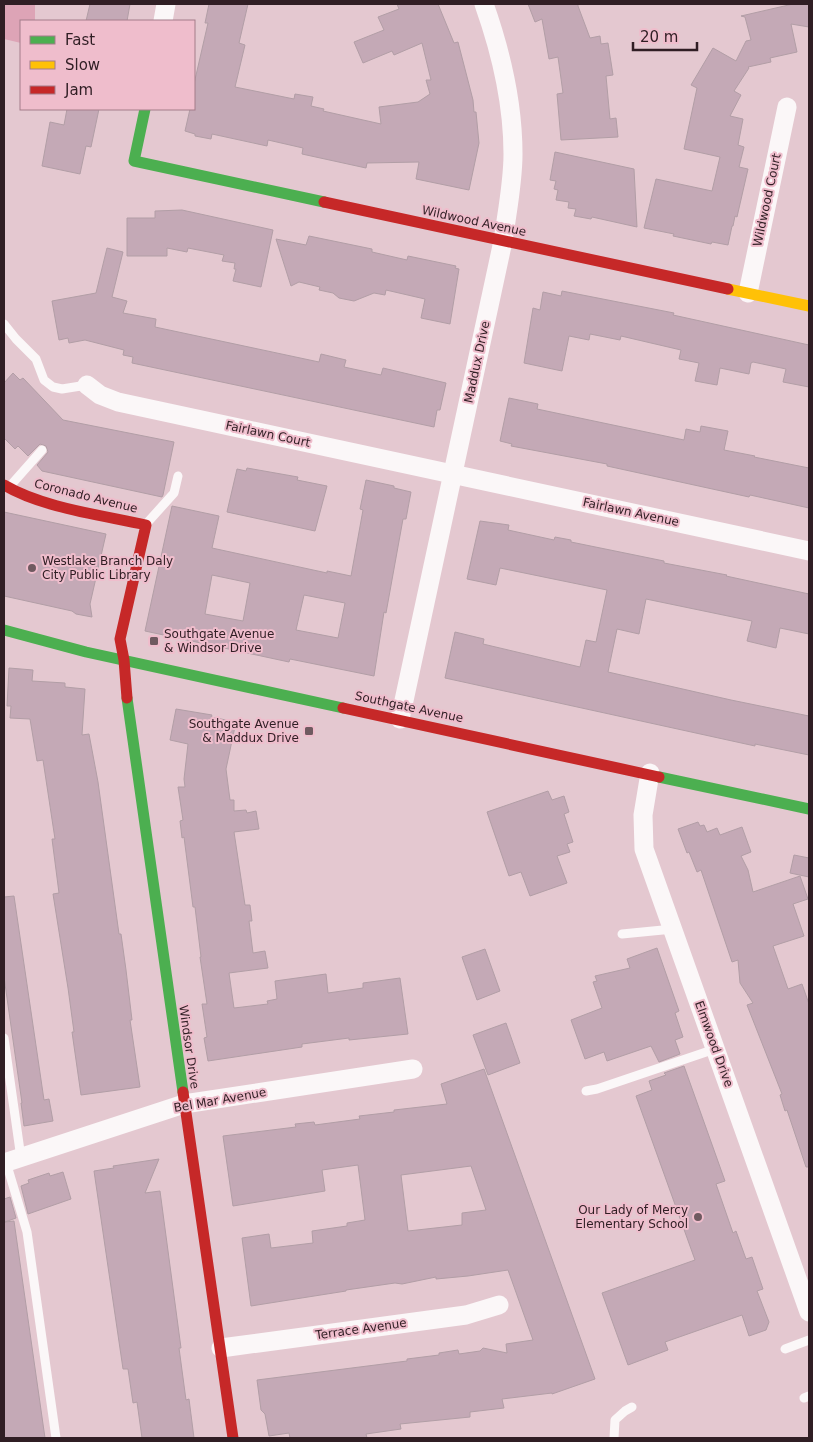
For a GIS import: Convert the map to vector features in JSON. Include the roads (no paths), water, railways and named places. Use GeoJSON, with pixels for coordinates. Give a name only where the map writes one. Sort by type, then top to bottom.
{"type":"FeatureCollection","features":[{"type":"Feature","properties":{"kind":"street"},"geometry":{"type":"LineString","coordinates":[[163,20],[166,4]]}},
{"type":"Feature","properties":{"kind":"street","name":"Maddux Drive"},"geometry":{"type":"LineString","coordinates":[[400,719],[503,241],[510,195],[513,154],[511,115],[505,76],[496,39],[484,4]]}},
{"type":"Feature","properties":{"kind":"street","name":"Wildwood Court"},"geometry":{"type":"LineString","coordinates":[[748,293],[787,106]]}},
{"type":"Feature","properties":{"kind":"street","name":"Wildwood Avenue"},"geometry":{"type":"LineString","coordinates":[[144,110],[134,162],[809,306]]}},
{"type":"Feature","properties":{"kind":"street","name":"Fairlawn Court"},"geometry":{"type":"LineString","coordinates":[[87,385],[100,395],[118,402],[454,474]]}},
{"type":"Feature","properties":{"kind":"street","name":"Fairlawn Avenue"},"geometry":{"type":"LineString","coordinates":[[454,474],[809,551]]}},
{"type":"Feature","properties":{"kind":"street","name":"Coronado Avenue"},"geometry":{"type":"LineString","coordinates":[[6,486],[36,500],[146,525],[120,639],[124,660]]}},
{"type":"Feature","properties":{"kind":"street","name":"Southgate Avenue"},"geometry":{"type":"LineString","coordinates":[[4,630],[124,660],[809,809]]}},
{"type":"Feature","properties":{"kind":"street","name":"Windsor Drive"},"geometry":{"type":"LineString","coordinates":[[124,660],[128,712],[233,1438]]}},
{"type":"Feature","properties":{"kind":"street","name":"Elmwood Drive"},"geometry":{"type":"LineString","coordinates":[[650,773],[643,815],[644,849],[809,1312]]}},
{"type":"Feature","properties":{"kind":"street","name":"Bel Mar Avenue"},"geometry":{"type":"LineString","coordinates":[[10,1161],[184,1104],[412,1069]]}},
{"type":"Feature","properties":{"kind":"street","name":"Terrace Avenue"},"geometry":{"type":"LineString","coordinates":[[221,1348],[466,1315],[499,1305]]}},
{"type":"Feature","properties":{"kind":"lane"},"geometry":{"type":"LineString","coordinates":[[4,324],[36,360],[44,380],[53,387],[62,389],[87,385]]}},
{"type":"Feature","properties":{"kind":"lane"},"geometry":{"type":"LineString","coordinates":[[6,486],[42,450]]}},
{"type":"Feature","properties":{"kind":"lane"},"geometry":{"type":"LineString","coordinates":[[146,525],[174,493],[178,476]]}},
{"type":"Feature","properties":{"kind":"lane"},"geometry":{"type":"LineString","coordinates":[[622,934],[673,929]]}},
{"type":"Feature","properties":{"kind":"lane"},"geometry":{"type":"LineString","coordinates":[[4,1038],[10,1161],[26,1232],[56,1438]]}},
{"type":"Feature","properties":{"kind":"lane"},"geometry":{"type":"LineString","coordinates":[[586,1091],[597,1089],[715,1049]]}},
{"type":"Feature","properties":{"kind":"lane"},"geometry":{"type":"LineString","coordinates":[[785,1349],[809,1340]]}},
{"type":"Feature","properties":{"kind":"lane"},"geometry":{"type":"LineString","coordinates":[[614,1438],[615,1420],[625,1411],[632,1408]]}},
{"type":"Feature","properties":{"kind":"place","name":"Westlake Branch Daly City Public Library"},"geometry":{"type":"Point","coordinates":[32,568]}},
{"type":"Feature","properties":{"kind":"place","name":"Southgate Avenue & Windsor Drive"},"geometry":{"type":"Point","coordinates":[154,641]}},
{"type":"Feature","properties":{"kind":"place","name":"Southgate Avenue & Maddux Drive"},"geometry":{"type":"Point","coordinates":[309,731]}},
{"type":"Feature","properties":{"kind":"place","name":"Our Lady of Mercy Elementary School"},"geometry":{"type":"Point","coordinates":[698,1217]}}]}
